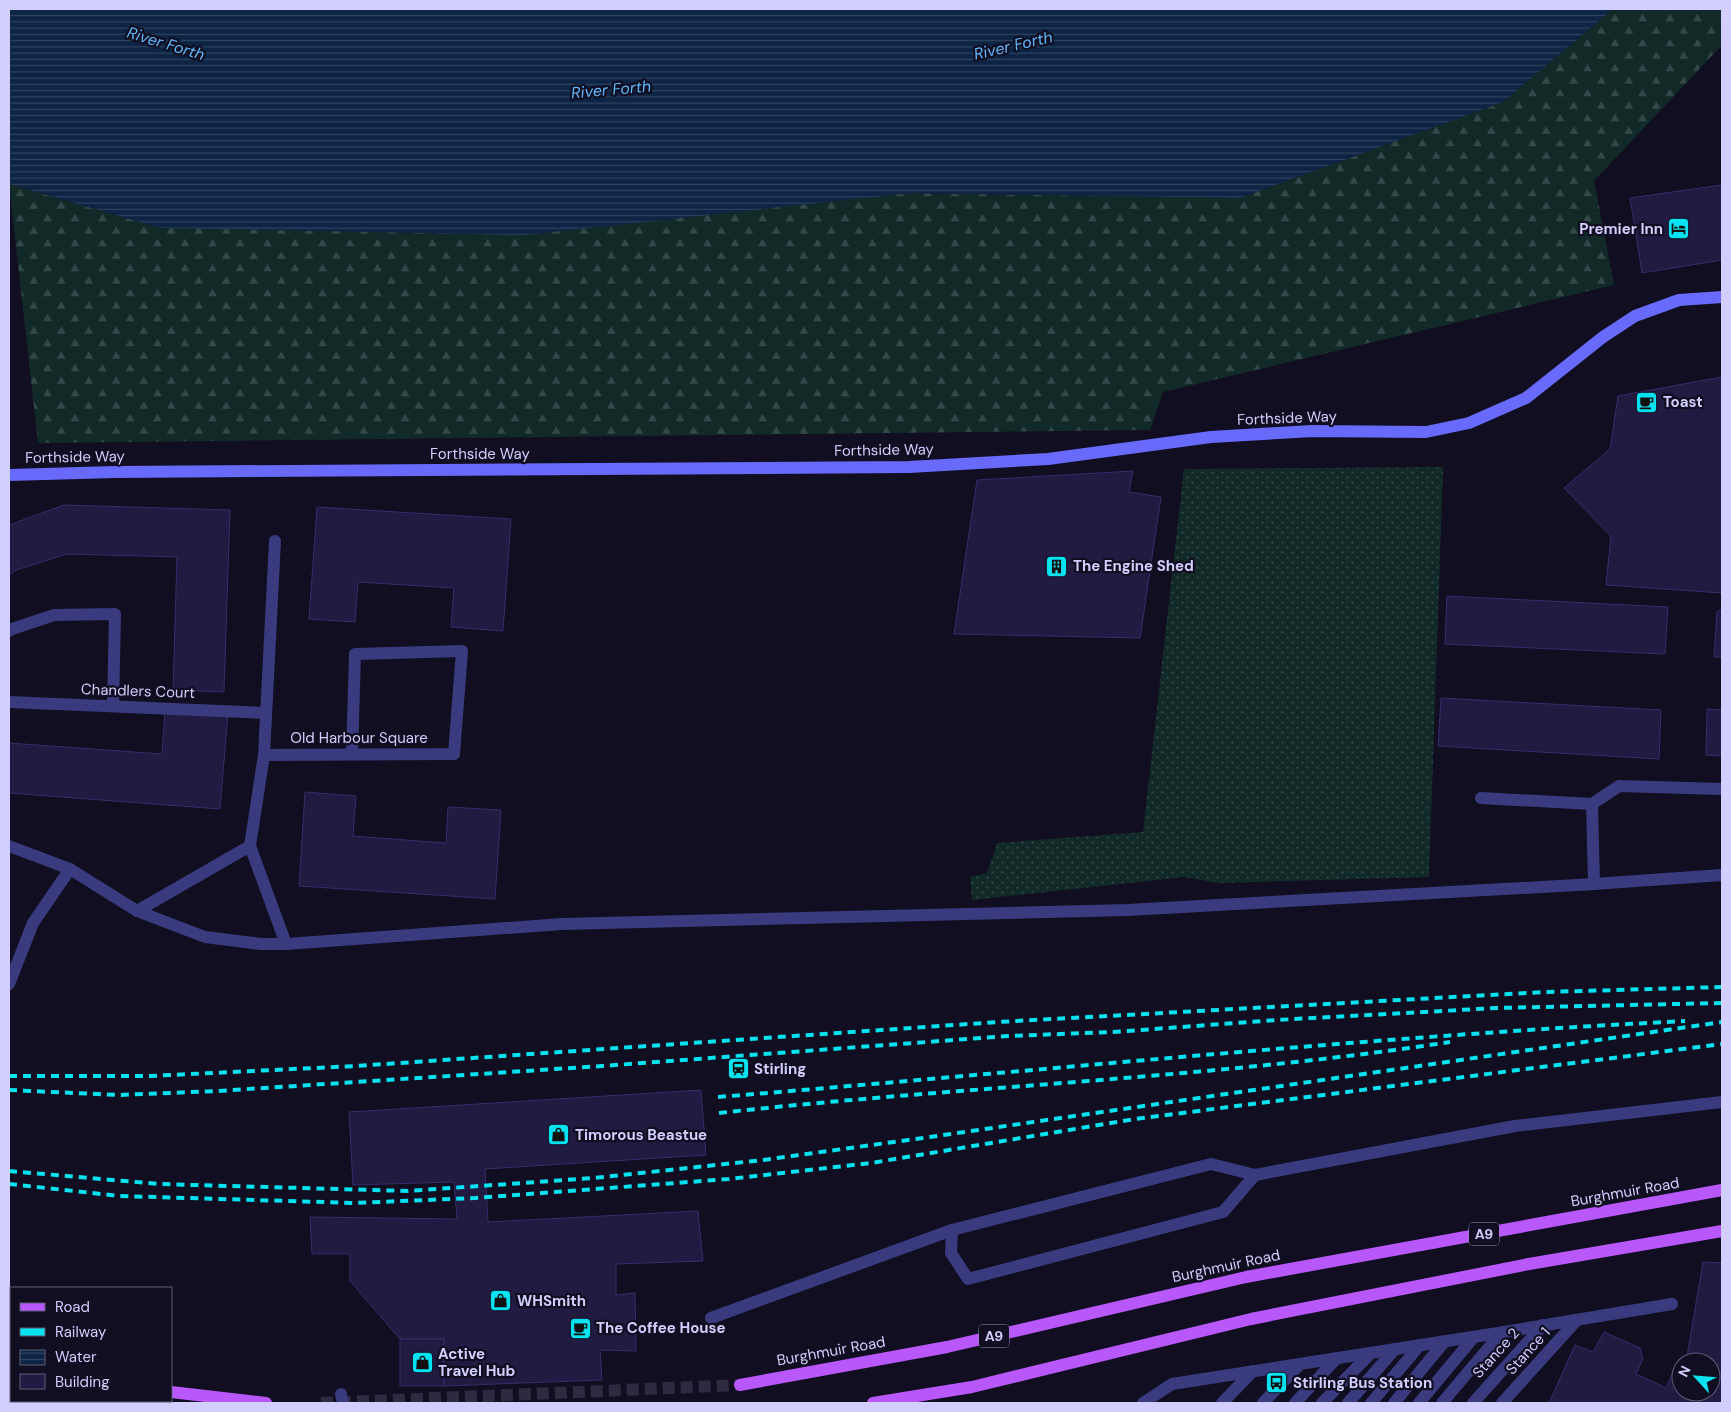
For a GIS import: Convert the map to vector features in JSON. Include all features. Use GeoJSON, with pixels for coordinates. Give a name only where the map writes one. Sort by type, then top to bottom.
{"type":"FeatureCollection","features":[{"type":"Feature","properties":{"kind":"main road","name":"Burghmuir Road"},"geometry":{"type":"LineString","coordinates":[[740,1385],[947,1346],[1246,1277],[1722,1190]]}},
{"type":"Feature","properties":{"kind":"main road"},"geometry":{"type":"LineString","coordinates":[[873,1403],[972,1387],[1251,1319],[1529,1264],[1722,1231]]}},
{"type":"Feature","properties":{"kind":"main road"},"geometry":{"type":"LineString","coordinates":[[172,1392],[266,1403]]}},
{"type":"Feature","properties":{"kind":"street","name":"Forthside Way"},"geometry":{"type":"LineString","coordinates":[[9,475],[115,472],[908,467],[1048,459],[1211,437],[1312,431],[1426,432],[1470,424],[1526,398],[1603,337],[1635,316],[1679,300],[1722,297]]}},
{"type":"Feature","properties":{"kind":"street"},"geometry":{"type":"LineString","coordinates":[[275,542],[264,755],[250,846],[286,944]]}},
{"type":"Feature","properties":{"kind":"street"},"geometry":{"type":"LineString","coordinates":[[9,631],[12,628],[54,616],[115,614],[113,706]]}},
{"type":"Feature","properties":{"kind":"street","name":"Old Harbour Square"},"geometry":{"type":"LineString","coordinates":[[264,755],[454,754],[462,651],[355,654],[352,754]]}},
{"type":"Feature","properties":{"kind":"street","name":"Chandlers Court"},"geometry":{"type":"LineString","coordinates":[[9,702],[266,713]]}},
{"type":"Feature","properties":{"kind":"street"},"geometry":{"type":"LineString","coordinates":[[1481,798],[1592,804],[1619,786],[1722,789]]}},
{"type":"Feature","properties":{"kind":"street"},"geometry":{"type":"LineString","coordinates":[[1592,804],[1594,884]]}},
{"type":"Feature","properties":{"kind":"street"},"geometry":{"type":"LineString","coordinates":[[9,846],[70,869],[137,912],[205,937],[261,944],[286,944],[562,924],[1128,910],[1722,875]]}},
{"type":"Feature","properties":{"kind":"street"},"geometry":{"type":"LineString","coordinates":[[137,912],[250,846]]}},
{"type":"Feature","properties":{"kind":"street"},"geometry":{"type":"LineString","coordinates":[[9,984],[34,923],[70,869]]}},
{"type":"Feature","properties":{"kind":"street"},"geometry":{"type":"LineString","coordinates":[[710,1318],[952,1230],[1211,1164],[1255,1175],[1515,1126],[1722,1102]]}},
{"type":"Feature","properties":{"kind":"street"},"geometry":{"type":"LineString","coordinates":[[952,1230],[951,1253],[968,1279],[1223,1212],[1255,1175]]}},
{"type":"Feature","properties":{"kind":"street"},"geometry":{"type":"LineString","coordinates":[[1143,1403],[1172,1384],[1394,1350],[1672,1304]]}},
{"type":"Feature","properties":{"kind":"street","name":"Stance 1"},"geometry":{"type":"LineString","coordinates":[[1502,1403],[1577,1320]]}},
{"type":"Feature","properties":{"kind":"street","name":"Stance 2"},"geometry":{"type":"LineString","coordinates":[[1473,1403],[1543,1326]]}},
{"type":"Feature","properties":{"kind":"street"},"geometry":{"type":"LineString","coordinates":[[1442,1403],[1501,1332]]}},
{"type":"Feature","properties":{"kind":"street"},"geometry":{"type":"LineString","coordinates":[[1419,1403],[1474,1337]]}},
{"type":"Feature","properties":{"kind":"street"},"geometry":{"type":"LineString","coordinates":[[1394,1403],[1446,1341]]}},
{"type":"Feature","properties":{"kind":"street"},"geometry":{"type":"LineString","coordinates":[[1371,1403],[1420,1345]]}},
{"type":"Feature","properties":{"kind":"street"},"geometry":{"type":"LineString","coordinates":[[1348,1403],[1394,1350]]}},
{"type":"Feature","properties":{"kind":"street"},"geometry":{"type":"LineString","coordinates":[[1322,1403],[1371,1353]]}},
{"type":"Feature","properties":{"kind":"street"},"geometry":{"type":"LineString","coordinates":[[1295,1403],[1337,1358]]}},
{"type":"Feature","properties":{"kind":"street"},"geometry":{"type":"LineString","coordinates":[[1263,1403],[1300,1364]]}},
{"type":"Feature","properties":{"kind":"street"},"geometry":{"type":"LineString","coordinates":[[1222,1403],[1253,1371]]}},
{"type":"Feature","properties":{"kind":"green space"},"geometry":{"type":"Polygon","coordinates":[[[1613,9],[1722,9],[1722,45],[1594,181],[1614,285],[1163,392],[1150,430],[38,443],[9,184],[161,228],[910,193],[1240,198],[1503,102],[1613,9]]]}},
{"type":"Feature","properties":{"kind":"green space"},"geometry":{"type":"Polygon","coordinates":[[[1443,467],[1429,877],[1217,883],[1184,877],[972,900],[970,877],[987,873],[997,843],[1143,832],[1184,469],[1443,467]]]}},
{"type":"Feature","properties":{"kind":"water","name":"River Forth"},"geometry":{"type":"Polygon","coordinates":[[[9,9],[1613,9],[1503,102],[1240,198],[910,193],[524,235],[161,228],[9,184],[9,9]]]}},
{"type":"Feature","properties":{"kind":"building","name":"Premier Inn"},"geometry":{"type":"Polygon","coordinates":[[[1722,185],[1722,260],[1642,273],[1630,198],[1722,185]]]}},
{"type":"Feature","properties":{"kind":"building"},"geometry":{"type":"Polygon","coordinates":[[[1722,377],[1722,593],[1606,585],[1611,536],[1564,488],[1610,449],[1618,396],[1722,377]]]}},
{"type":"Feature","properties":{"kind":"building","name":"The Engine Shed"},"geometry":{"type":"Polygon","coordinates":[[[1133,471],[1129,492],[1161,497],[1140,638],[954,634],[977,480],[1133,471]]]}},
{"type":"Feature","properties":{"kind":"building"},"geometry":{"type":"Polygon","coordinates":[[[64,505],[230,510],[224,692],[173,690],[177,557],[67,554],[16,570],[9,575],[9,525],[64,505]]]}},
{"type":"Feature","properties":{"kind":"building"},"geometry":{"type":"Polygon","coordinates":[[[317,507],[511,519],[503,631],[451,627],[454,588],[358,582],[355,622],[309,619],[317,507]]]}},
{"type":"Feature","properties":{"kind":"building"},"geometry":{"type":"Polygon","coordinates":[[[1447,596],[1668,607],[1665,654],[1445,644],[1447,596]]]}},
{"type":"Feature","properties":{"kind":"building"},"geometry":{"type":"Polygon","coordinates":[[[1717,611],[1722,611],[1722,657],[1714,657],[1717,611]]]}},
{"type":"Feature","properties":{"kind":"building"},"geometry":{"type":"Polygon","coordinates":[[[1441,698],[1661,710],[1659,759],[1438,746],[1441,698]]]}},
{"type":"Feature","properties":{"kind":"building"},"geometry":{"type":"Polygon","coordinates":[[[1707,709],[1722,710],[1722,756],[1706,755],[1707,709]]]}},
{"type":"Feature","properties":{"kind":"building"},"geometry":{"type":"Polygon","coordinates":[[[165,710],[228,714],[220,809],[9,793],[9,743],[162,754],[165,710]]]}},
{"type":"Feature","properties":{"kind":"building"},"geometry":{"type":"Polygon","coordinates":[[[305,792],[356,796],[353,836],[446,843],[448,807],[501,810],[495,899],[299,886],[305,792]]]}},
{"type":"Feature","properties":{"kind":"building"},"geometry":{"type":"Polygon","coordinates":[[[701,1090],[706,1155],[485,1169],[488,1222],[698,1211],[703,1261],[616,1264],[616,1295],[635,1293],[636,1351],[600,1350],[602,1380],[444,1386],[444,1339],[400,1339],[350,1281],[350,1254],[312,1254],[310,1217],[457,1219],[454,1182],[353,1185],[349,1112],[701,1090]]]}},
{"type":"Feature","properties":{"kind":"building"},"geometry":{"type":"Polygon","coordinates":[[[1703,1262],[1722,1263],[1722,1403],[1549,1403],[1575,1345],[1593,1352],[1604,1332],[1640,1348],[1643,1359],[1636,1374],[1666,1388],[1671,1377],[1671,1402],[1721,1402],[1721,1352],[1688,1352],[1703,1262]]]}},
{"type":"Feature","properties":{"kind":"building","name":"Active Travel Hub"},"geometry":{"type":"Polygon","coordinates":[[[400,1339],[444,1339],[444,1386],[400,1386],[400,1339]]]}},
{"type":"Feature","properties":{"kind":"tunnel"},"geometry":{"type":"LineString","coordinates":[[321,1403],[740,1385]]}},
{"type":"Feature","properties":{"kind":"railway"},"geometry":{"type":"LineString","coordinates":[[9,1076],[150,1076],[356,1066],[998,1022],[1545,992],[1722,987]]}},
{"type":"Feature","properties":{"kind":"railway"},"geometry":{"type":"LineString","coordinates":[[9,1090],[118,1095],[218,1091],[602,1066],[1008,1036],[1113,1032],[1277,1020],[1496,1008],[1722,1003]]}},
{"type":"Feature","properties":{"kind":"railway"},"geometry":{"type":"LineString","coordinates":[[718,1097],[1322,1045],[1685,1021]]}},
{"type":"Feature","properties":{"kind":"railway"},"geometry":{"type":"LineString","coordinates":[[9,1171],[159,1184],[408,1191],[594,1178],[763,1160],[930,1137],[1722,1022]]}},
{"type":"Feature","properties":{"kind":"railway"},"geometry":{"type":"LineString","coordinates":[[719,1113],[1176,1074],[1359,1055],[1450,1042]]}},
{"type":"Feature","properties":{"kind":"railway"},"geometry":{"type":"LineString","coordinates":[[9,1184],[120,1196],[355,1203],[475,1198],[729,1179],[871,1163],[1135,1119],[1722,1044]]}},
{"type":"Feature","properties":{"kind":"place","name":"Premier Inn"},"geometry":{"type":"Point","coordinates":[1679,229]}},
{"type":"Feature","properties":{"kind":"place","name":"Toast"},"geometry":{"type":"Point","coordinates":[1647,402]}},
{"type":"Feature","properties":{"kind":"place","name":"The Engine Shed"},"geometry":{"type":"Point","coordinates":[1057,566]}},
{"type":"Feature","properties":{"kind":"place","name":"Stirling"},"geometry":{"type":"Point","coordinates":[738,1069]}},
{"type":"Feature","properties":{"kind":"place","name":"Timorous Beastue"},"geometry":{"type":"Point","coordinates":[559,1135]}},
{"type":"Feature","properties":{"kind":"place","name":"WHSmith"},"geometry":{"type":"Point","coordinates":[501,1301]}},
{"type":"Feature","properties":{"kind":"place","name":"The Coffee House"},"geometry":{"type":"Point","coordinates":[580,1328]}},
{"type":"Feature","properties":{"kind":"place","name":"Active Travel Hub"},"geometry":{"type":"Point","coordinates":[422,1363]}},
{"type":"Feature","properties":{"kind":"place","name":"Stirling Bus Station"},"geometry":{"type":"Point","coordinates":[1277,1383]}}]}
